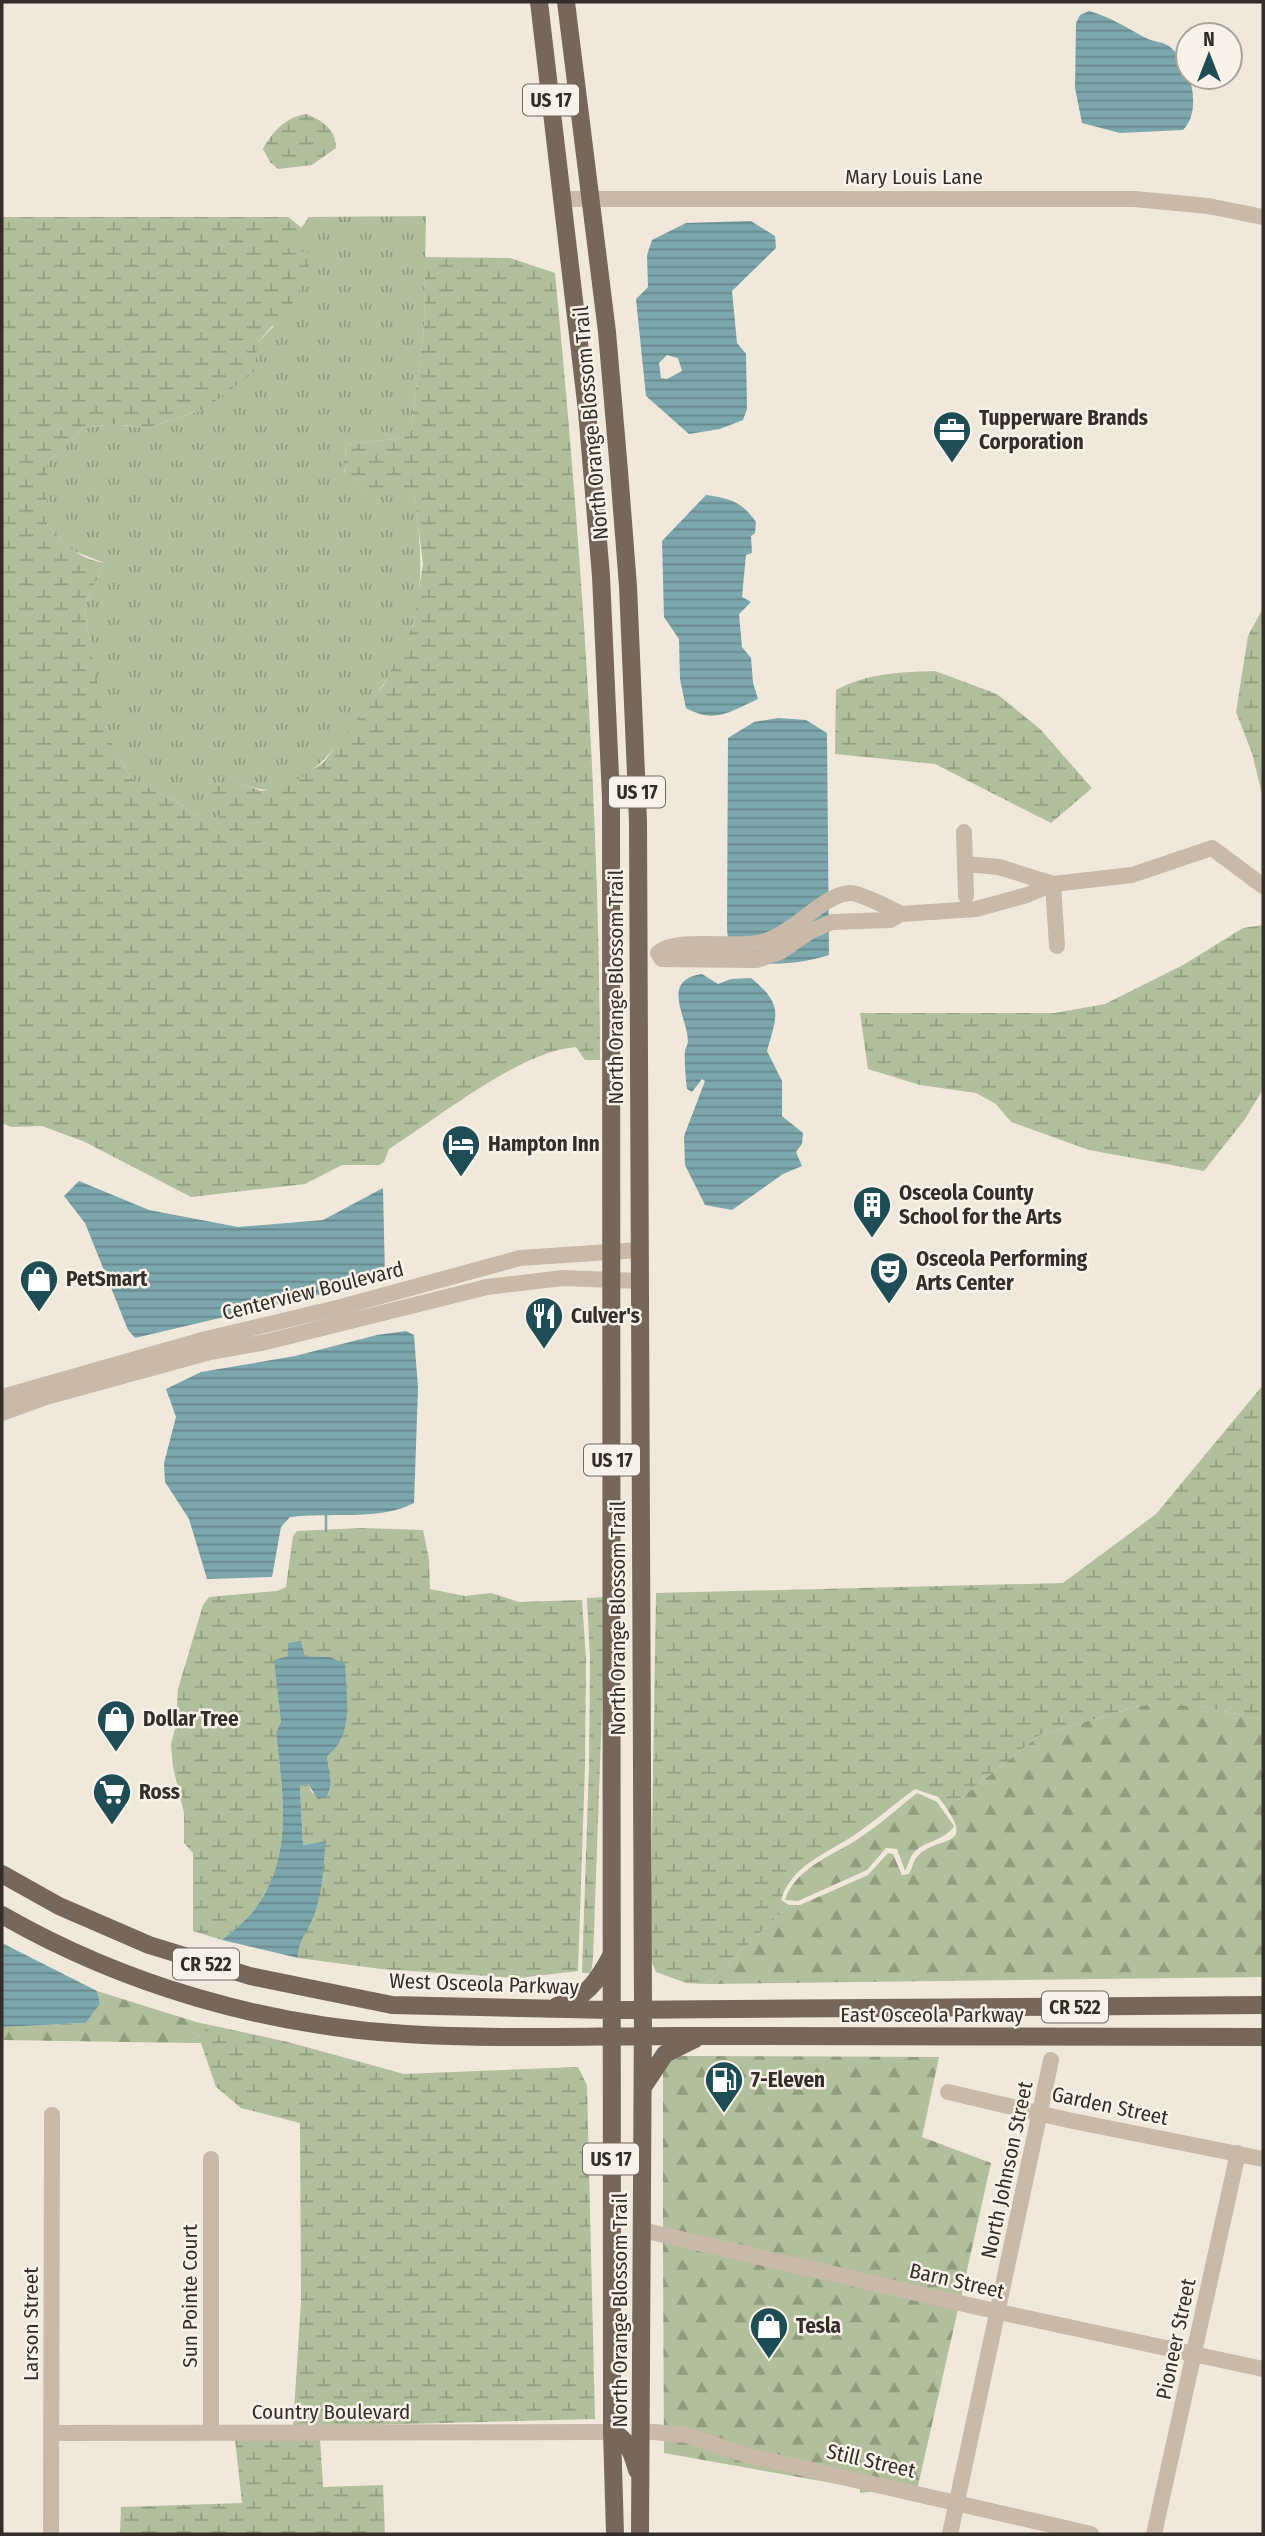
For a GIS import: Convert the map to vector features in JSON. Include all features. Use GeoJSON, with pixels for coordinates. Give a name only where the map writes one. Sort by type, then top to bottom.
{"type":"FeatureCollection","features":[{"type":"Feature","properties":{"kind":"main road","name":"US 17"},"geometry":{"type":"LineString","coordinates":[[539,2],[563,199]]}},
{"type":"Feature","properties":{"kind":"main road","name":"US 17"},"geometry":{"type":"LineString","coordinates":[[566,2],[589,199]]}},
{"type":"Feature","properties":{"kind":"main road","name":"North Orange Blossom Trail"},"geometry":{"type":"LineString","coordinates":[[563,199],[593,480],[607,686],[612,905],[611,2036],[612,2432],[615,2534]]}},
{"type":"Feature","properties":{"kind":"main road","name":"North Orange Blossom Trail"},"geometry":{"type":"LineString","coordinates":[[589,199],[607,332],[619,471],[637,808],[643,2010],[640,2534]]}},
{"type":"Feature","properties":{"kind":"main road"},"geometry":{"type":"LineString","coordinates":[[587,411],[604,455],[619,471]]}},
{"type":"Feature","properties":{"kind":"main road"},"geometry":{"type":"LineString","coordinates":[[593,480],[603,480],[610,489],[625,548]]}},
{"type":"Feature","properties":{"kind":"main road"},"geometry":{"type":"LineString","coordinates":[[612,905],[622,932],[639,945]]}},
{"type":"Feature","properties":{"kind":"main road","name":"West Osceola Parkway"},"geometry":{"type":"LineString","coordinates":[[2,1874],[106,1927],[161,1949],[250,1976],[392,2005],[611,2010]]}},
{"type":"Feature","properties":{"kind":"main road","name":"CR 522"},"geometry":{"type":"LineString","coordinates":[[2,1915],[59,1945],[148,1982],[300,2021],[408,2034],[642,2036]]}},
{"type":"Feature","properties":{"kind":"main road"},"geometry":{"type":"LineString","coordinates":[[544,2010],[573,2002],[589,1991],[611,1954]]}},
{"type":"Feature","properties":{"kind":"main road","name":"East Osceola Parkway"},"geometry":{"type":"LineString","coordinates":[[643,2010],[1263,2005]]}},
{"type":"Feature","properties":{"kind":"main road","name":"CR 522"},"geometry":{"type":"LineString","coordinates":[[611,2010],[643,2010]]}},
{"type":"Feature","properties":{"kind":"main road","name":"East Osceola Parkway"},"geometry":{"type":"LineString","coordinates":[[642,2036],[1263,2037]]}},
{"type":"Feature","properties":{"kind":"main road"},"geometry":{"type":"LineString","coordinates":[[642,2089],[665,2054],[701,2036]]}},
{"type":"Feature","properties":{"kind":"main road"},"geometry":{"type":"LineString","coordinates":[[612,2432],[623,2437],[629,2447],[642,2490]]}},
{"type":"Feature","properties":{"kind":"street","name":"Mary Louis Lane"},"geometry":{"type":"LineString","coordinates":[[563,199],[1135,199],[1208,206],[1263,217]]}},
{"type":"Feature","properties":{"kind":"street"},"geometry":{"type":"LineString","coordinates":[[964,832],[966,897]]}},
{"type":"Feature","properties":{"kind":"street"},"geometry":{"type":"LineString","coordinates":[[901,914],[855,892],[834,895],[790,929],[763,942],[743,946],[670,946],[657,953],[662,959],[757,960],[780,952],[827,924],[890,920],[901,914],[976,909],[1027,895],[1053,884],[1132,875],[1212,848],[1263,886]]}},
{"type":"Feature","properties":{"kind":"street"},"geometry":{"type":"LineString","coordinates":[[965,864],[999,867],[1053,884]]}},
{"type":"Feature","properties":{"kind":"street"},"geometry":{"type":"LineString","coordinates":[[1053,884],[1057,946]]}},
{"type":"Feature","properties":{"kind":"street"},"geometry":{"type":"LineString","coordinates":[[859,921],[867,913],[864,898]]}},
{"type":"Feature","properties":{"kind":"street"},"geometry":{"type":"LineString","coordinates":[[818,909],[819,920],[827,924]]}},
{"type":"Feature","properties":{"kind":"street","name":"Centerview Boulevard"},"geometry":{"type":"LineString","coordinates":[[3,1405],[210,1352],[266,1342],[434,1291],[520,1258],[639,1250]]}},
{"type":"Feature","properties":{"kind":"street","name":"Centerview Boulevard"},"geometry":{"type":"LineString","coordinates":[[434,1291],[541,1280],[639,1280]]}},
{"type":"Feature","properties":{"kind":"street","name":"North Johnson Street"},"geometry":{"type":"LineString","coordinates":[[950,2534],[1051,2060]]}},
{"type":"Feature","properties":{"kind":"street","name":"Garden Street"},"geometry":{"type":"LineString","coordinates":[[948,2092],[1263,2159]]}},
{"type":"Feature","properties":{"kind":"street","name":"Larson Street"},"geometry":{"type":"LineString","coordinates":[[51,2534],[52,2115]]}},
{"type":"Feature","properties":{"kind":"street","name":"Pioneer Street"},"geometry":{"type":"LineString","coordinates":[[1154,2534],[1238,2153]]}},
{"type":"Feature","properties":{"kind":"street","name":"Sun Pointe Court"},"geometry":{"type":"LineString","coordinates":[[211,2159],[211,2433]]}},
{"type":"Feature","properties":{"kind":"street","name":"Barn Street"},"geometry":{"type":"LineString","coordinates":[[642,2230],[1263,2369]]}},
{"type":"Feature","properties":{"kind":"street","name":"Still Street"},"geometry":{"type":"LineString","coordinates":[[642,2431],[686,2434],[722,2449],[1091,2534]]}},
{"type":"Feature","properties":{"kind":"street","name":"Country Boulevard"},"geometry":{"type":"LineString","coordinates":[[51,2433],[612,2432]]}},
{"type":"Feature","properties":{"kind":"green space"},"geometry":{"type":"Polygon","coordinates":[[[306,114],[331,130],[336,148],[312,165],[278,169],[270,162],[263,149],[280,126],[292,118],[306,114]]]}},
{"type":"Feature","properties":{"kind":"green space"},"geometry":{"type":"Polygon","coordinates":[[[426,216],[424,329],[410,434],[401,438],[346,445],[344,476],[365,491],[414,491],[420,574],[413,624],[406,643],[380,690],[343,739],[324,759],[305,776],[288,786],[274,790],[236,782],[221,819],[210,825],[180,804],[131,778],[105,731],[84,606],[105,563],[71,550],[47,525],[47,463],[83,428],[113,424],[147,428],[205,409],[235,385],[258,342],[273,327],[287,248],[309,217],[426,216]]]}},
{"type":"Feature","properties":{"kind":"green space"},"geometry":{"type":"Polygon","coordinates":[[[2,217],[288,217],[302,228],[288,248],[309,253],[309,272],[292,304],[258,342],[254,372],[205,409],[147,428],[113,424],[83,428],[47,463],[47,525],[80,554],[105,563],[84,606],[106,732],[131,778],[180,804],[210,825],[223,815],[210,799],[215,787],[236,782],[262,791],[287,786],[323,763],[383,686],[413,626],[423,564],[414,492],[365,491],[344,477],[346,445],[401,438],[410,434],[424,329],[425,257],[510,258],[555,273],[572,469],[592,764],[600,1060],[585,1060],[576,1047],[554,1051],[530,1060],[480,1088],[389,1149],[384,1162],[379,1165],[342,1165],[305,1184],[191,1197],[85,1142],[42,1126],[11,1127],[2,1123],[2,217]]]}},
{"type":"Feature","properties":{"kind":"green space"},"geometry":{"type":"Polygon","coordinates":[[[1263,608],[1263,798],[1252,753],[1236,712],[1248,636],[1263,608]]]}},
{"type":"Feature","properties":{"kind":"green space"},"geometry":{"type":"Polygon","coordinates":[[[935,671],[997,694],[1040,729],[1092,788],[1051,823],[935,764],[835,754],[836,690],[872,677],[935,671]]]}},
{"type":"Feature","properties":{"kind":"green space"},"geometry":{"type":"Polygon","coordinates":[[[1263,925],[1263,1089],[1245,1119],[1204,1171],[1089,1150],[1011,1122],[996,1104],[976,1093],[920,1085],[868,1069],[860,1013],[1055,1013],[1105,1004],[1183,965],[1243,928],[1263,925]]]}},
{"type":"Feature","properties":{"kind":"green space"},"geometry":{"type":"Polygon","coordinates":[[[1263,1385],[1263,1720],[1201,1706],[1139,1706],[1040,1735],[962,1797],[945,1806],[938,1797],[915,1789],[861,1831],[810,1862],[786,1888],[781,1900],[789,1905],[707,1984],[686,1983],[656,1972],[650,1958],[656,1593],[1063,1583],[1156,1514],[1263,1385]]]}},
{"type":"Feature","properties":{"kind":"green space"},"geometry":{"type":"Polygon","coordinates":[[[362,1528],[423,1530],[429,1559],[430,1589],[465,1596],[491,1593],[519,1602],[582,1600],[586,1659],[585,1766],[578,1971],[519,1978],[381,1969],[298,1958],[298,1943],[313,1918],[325,1841],[303,1845],[300,1786],[308,1784],[312,1793],[327,1797],[331,1786],[327,1756],[330,1657],[305,1656],[301,1642],[288,1656],[281,1721],[276,1733],[283,1804],[280,1851],[274,1873],[264,1895],[250,1915],[222,1940],[193,1931],[193,1853],[184,1843],[184,1813],[173,1767],[171,1744],[176,1725],[178,1689],[203,1605],[209,1597],[277,1591],[286,1587],[293,1536],[297,1531],[362,1528]]]}},
{"type":"Feature","properties":{"kind":"green space"},"geometry":{"type":"Polygon","coordinates":[[[606,1597],[593,1959],[591,1973],[582,1973],[589,1766],[590,1658],[587,1598],[606,1597]]]}},
{"type":"Feature","properties":{"kind":"green space"},"geometry":{"type":"Polygon","coordinates":[[[1139,1706],[1201,1706],[1263,1720],[1263,1977],[707,1984],[789,1905],[800,1905],[868,1875],[888,1853],[893,1854],[902,1875],[909,1874],[915,1860],[924,1851],[955,1836],[954,1820],[945,1806],[962,1797],[1040,1735],[1139,1706]]]}},
{"type":"Feature","properties":{"kind":"green space"},"geometry":{"type":"Polygon","coordinates":[[[917,1793],[937,1802],[954,1826],[945,1835],[917,1850],[905,1871],[897,1849],[886,1848],[867,1870],[798,1901],[785,1900],[796,1880],[805,1872],[863,1836],[917,1793]]]}},
{"type":"Feature","properties":{"kind":"green space"},"geometry":{"type":"Polygon","coordinates":[[[97,1991],[210,2025],[190,2043],[2,2040],[2,2027],[86,2023],[100,2004],[97,1991]]]}},
{"type":"Feature","properties":{"kind":"green space"},"geometry":{"type":"Polygon","coordinates":[[[210,2025],[288,2042],[404,2074],[578,2067],[587,2085],[595,2419],[293,2427],[301,2301],[300,2123],[241,2108],[216,2087],[201,2043],[190,2043],[210,2025]]]}},
{"type":"Feature","properties":{"kind":"green space"},"geometry":{"type":"Polygon","coordinates":[[[939,2057],[922,2137],[991,2163],[961,2297],[663,2228],[663,2065],[670,2058],[939,2057]]]}},
{"type":"Feature","properties":{"kind":"green space"},"geometry":{"type":"Polygon","coordinates":[[[663,2240],[958,2309],[918,2486],[860,2493],[860,2488],[664,2453],[663,2240]]]}},
{"type":"Feature","properties":{"kind":"green space"},"geometry":{"type":"Polygon","coordinates":[[[320,2438],[323,2487],[383,2485],[385,2534],[120,2534],[121,2507],[242,2503],[235,2439],[320,2438]]]}},
{"type":"Feature","properties":{"kind":"water"},"geometry":{"type":"Polygon","coordinates":[[[1089,11],[1097,14],[1148,39],[1167,45],[1174,51],[1174,91],[1192,91],[1192,111],[1183,130],[1120,133],[1082,123],[1075,88],[1076,23],[1080,15],[1089,11]]]}},
{"type":"Feature","properties":{"kind":"water"},"geometry":{"type":"Polygon","coordinates":[[[751,221],[775,236],[776,248],[732,291],[737,343],[746,354],[747,409],[743,420],[720,429],[689,434],[646,396],[636,299],[648,287],[647,255],[652,240],[686,223],[751,221]],[[667,355],[659,363],[661,378],[667,379],[682,371],[678,358],[667,355]]]}},
{"type":"Feature","properties":{"kind":"water"},"geometry":{"type":"Polygon","coordinates":[[[706,495],[735,502],[756,522],[755,533],[751,536],[752,553],[746,555],[742,597],[751,602],[739,614],[742,647],[751,658],[753,683],[758,699],[714,716],[686,708],[680,679],[679,639],[664,617],[662,541],[706,495]]]}},
{"type":"Feature","properties":{"kind":"water"},"geometry":{"type":"Polygon","coordinates":[[[778,718],[806,720],[827,733],[829,955],[800,962],[765,964],[745,959],[729,948],[728,738],[754,722],[778,718]]]}},
{"type":"Feature","properties":{"kind":"water"},"geometry":{"type":"Polygon","coordinates":[[[702,974],[718,984],[731,979],[751,978],[769,996],[773,1003],[775,1019],[767,1051],[782,1081],[782,1116],[803,1133],[802,1144],[796,1152],[802,1166],[783,1174],[732,1210],[705,1205],[685,1165],[684,1136],[705,1081],[702,1079],[692,1092],[687,1089],[685,1050],[688,1041],[679,991],[682,983],[702,974]]]}},
{"type":"Feature","properties":{"kind":"water"},"geometry":{"type":"Polygon","coordinates":[[[79,1181],[149,1210],[238,1227],[323,1220],[383,1188],[385,1279],[135,1338],[128,1330],[85,1223],[64,1196],[79,1181]]]}},
{"type":"Feature","properties":{"kind":"water"},"geometry":{"type":"Polygon","coordinates":[[[406,1331],[414,1335],[418,1388],[414,1503],[401,1509],[371,1514],[290,1517],[281,1527],[272,1577],[207,1579],[189,1519],[165,1482],[164,1463],[176,1417],[166,1389],[201,1372],[295,1356],[377,1335],[406,1331]]]}},
{"type":"Feature","properties":{"kind":"water"},"geometry":{"type":"Polygon","coordinates":[[[301,1641],[305,1656],[330,1657],[345,1664],[347,1714],[342,1737],[336,1748],[327,1756],[331,1785],[327,1797],[318,1799],[308,1784],[300,1786],[303,1845],[326,1841],[319,1899],[301,1941],[298,1958],[222,1940],[250,1915],[264,1895],[280,1851],[283,1804],[276,1733],[281,1721],[274,1660],[288,1656],[288,1643],[301,1641]]]}},
{"type":"Feature","properties":{"kind":"water"},"geometry":{"type":"Polygon","coordinates":[[[2,1943],[97,1991],[100,2004],[86,2023],[2,2027],[2,1943]]]}},
{"type":"Feature","properties":{"kind":"waterway"},"geometry":{"type":"LineString","coordinates":[[326,1511],[326,1531]]}},
{"type":"Feature","properties":{"kind":"place","name":"Tupperware Brands Corporation"},"geometry":{"type":"Point","coordinates":[952,464]}},
{"type":"Feature","properties":{"kind":"place","name":"Hampton Inn"},"geometry":{"type":"Point","coordinates":[461,1178]}},
{"type":"Feature","properties":{"kind":"place","name":"Osceola County School for the Arts"},"geometry":{"type":"Point","coordinates":[872,1239]}},
{"type":"Feature","properties":{"kind":"place","name":"Osceola Performing Arts Center"},"geometry":{"type":"Point","coordinates":[889,1305]}},
{"type":"Feature","properties":{"kind":"place","name":"PetSmart"},"geometry":{"type":"Point","coordinates":[39,1313]}},
{"type":"Feature","properties":{"kind":"place","name":"Culver's"},"geometry":{"type":"Point","coordinates":[544,1350]}},
{"type":"Feature","properties":{"kind":"place","name":"Dollar Tree"},"geometry":{"type":"Point","coordinates":[116,1753]}},
{"type":"Feature","properties":{"kind":"place","name":"Ross"},"geometry":{"type":"Point","coordinates":[112,1826]}},
{"type":"Feature","properties":{"kind":"place","name":"7-Eleven"},"geometry":{"type":"Point","coordinates":[724,2114]}},
{"type":"Feature","properties":{"kind":"place","name":"Tesla"},"geometry":{"type":"Point","coordinates":[769,2360]}}]}
